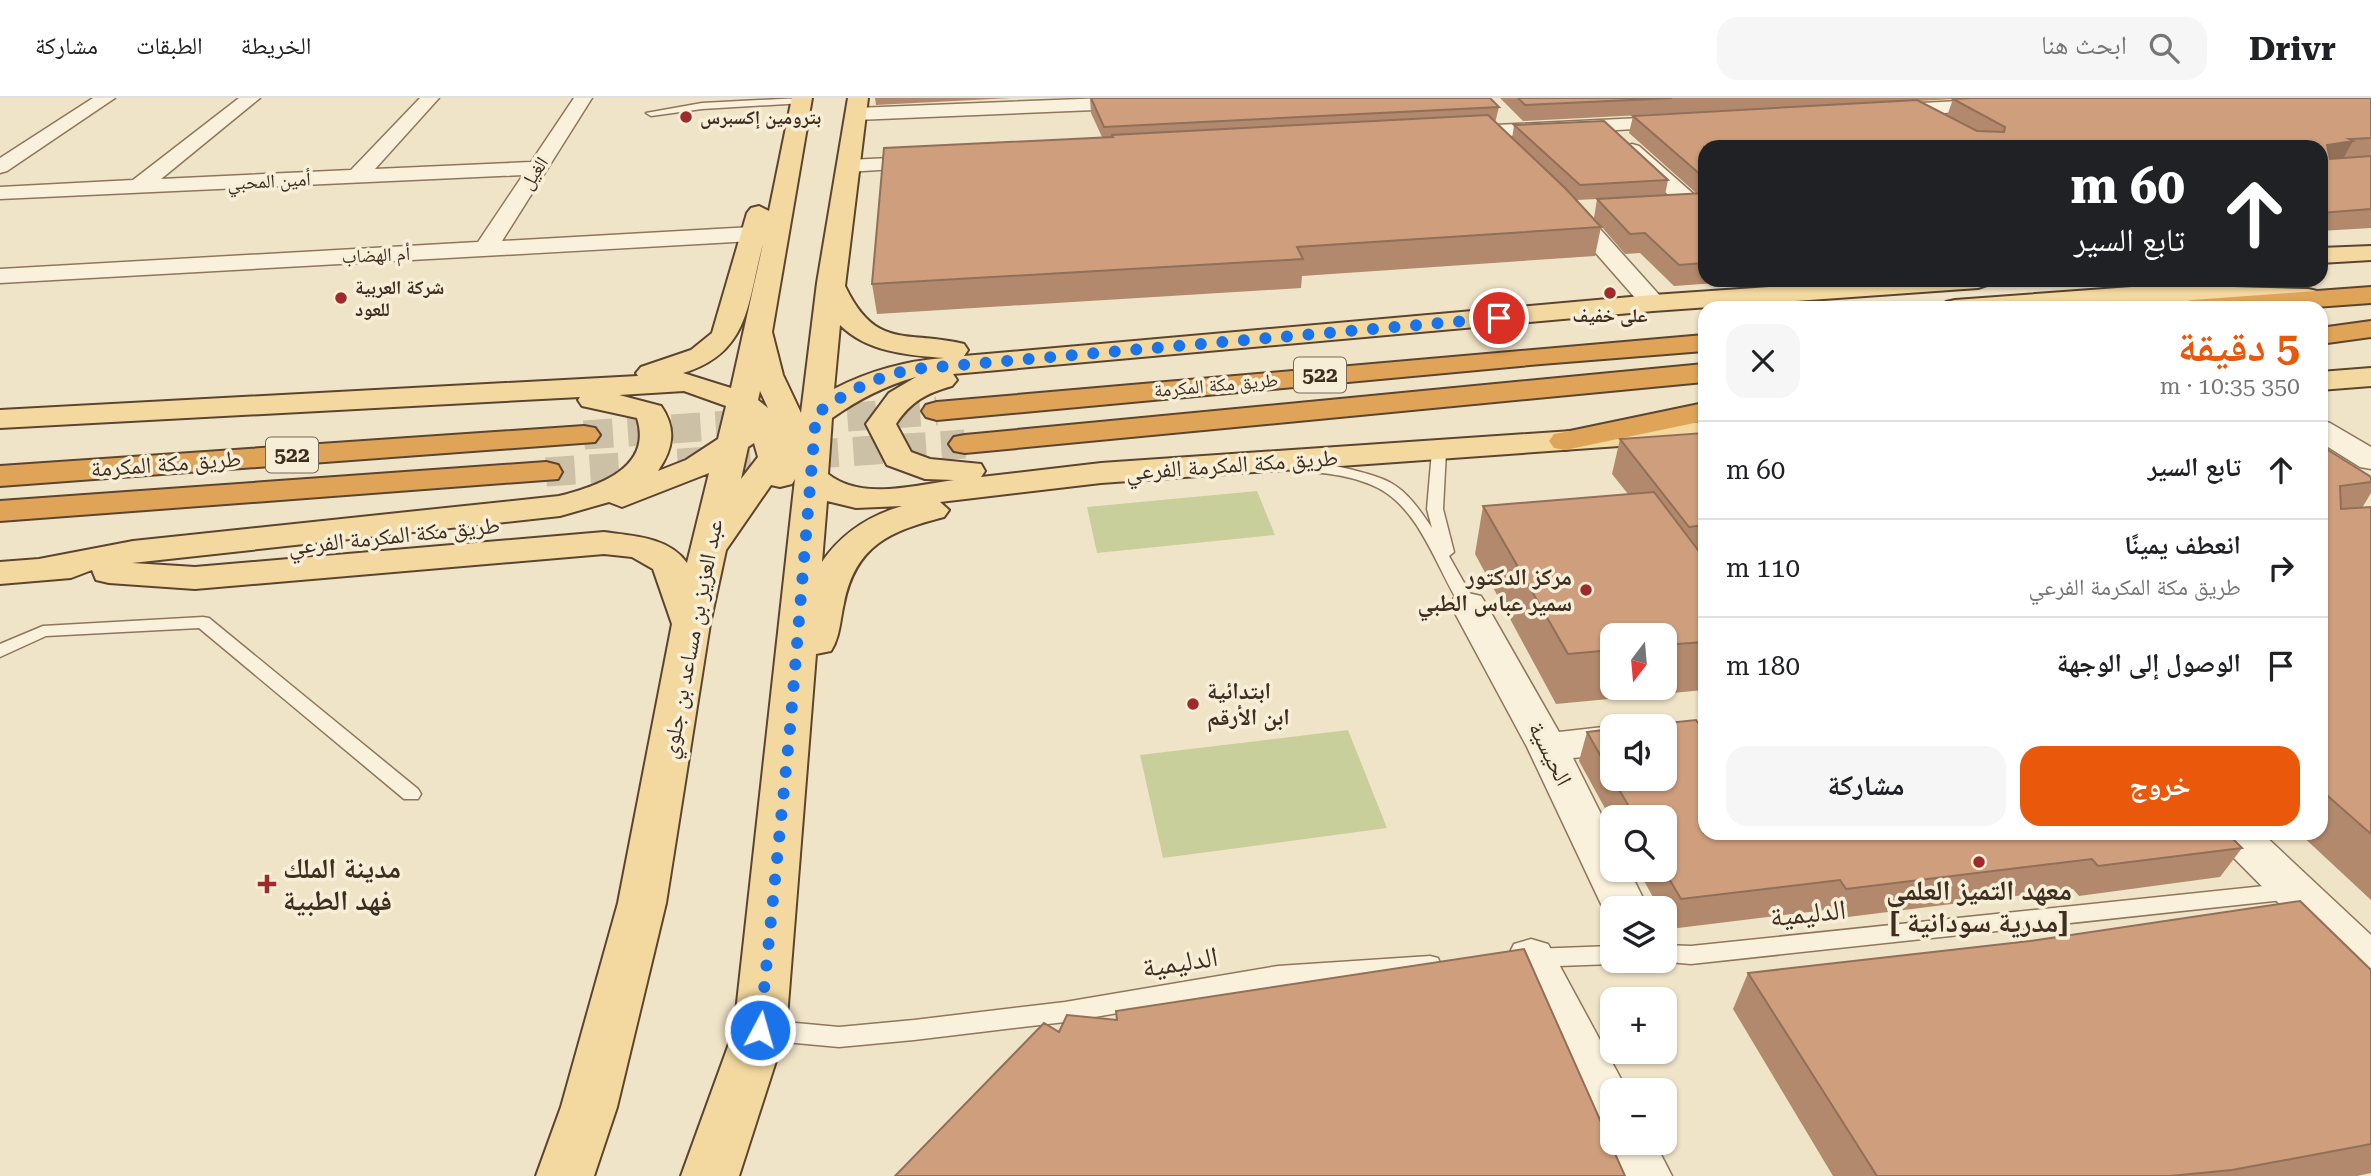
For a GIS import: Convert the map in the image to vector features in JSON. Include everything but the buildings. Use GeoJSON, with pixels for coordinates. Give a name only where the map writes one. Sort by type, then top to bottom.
{"type":"FeatureCollection","features":[{"type":"Feature","properties":{"kind":"highway"},"geometry":{"type":"LineString","coordinates":[[2291,301],[2371,295]]}},
{"type":"Feature","properties":{"kind":"highway"},"geometry":{"type":"LineString","coordinates":[[2328,326],[2371,323]]}},
{"type":"Feature","properties":{"kind":"highway"},"geometry":{"type":"LineString","coordinates":[[2328,335],[2371,330]]}},
{"type":"Feature","properties":{"kind":"highway","name":"طريق مكة المكرمة"},"geometry":{"type":"LineString","coordinates":[[937,411],[1541,355],[1698,343]]}},
{"type":"Feature","properties":{"kind":"highway","name":"طريق مكة المكرمة"},"geometry":{"type":"LineString","coordinates":[[965,444],[1698,374]]}},
{"type":"Feature","properties":{"kind":"highway"},"geometry":{"type":"LineString","coordinates":[[1565,441],[1698,413]]}},
{"type":"Feature","properties":{"kind":"highway","name":"طريق مكة المكرمة"},"geometry":{"type":"LineString","coordinates":[[0,476],[584,435]]}},
{"type":"Feature","properties":{"kind":"highway","name":"طريق مكة المكرمة"},"geometry":{"type":"LineString","coordinates":[[0,511],[546,472]]}},
{"type":"Feature","properties":{"kind":"main road"},"geometry":{"type":"LineString","coordinates":[[790,729],[775,605],[785,491],[779,422],[760,324],[802,100]]}},
{"type":"Feature","properties":{"kind":"main road"},"geometry":{"type":"LineString","coordinates":[[779,422],[822,355],[857,106]]}},
{"type":"Feature","properties":{"kind":"main road"},"geometry":{"type":"LineString","coordinates":[[307,402],[650,373],[698,360],[725,335],[765,188],[791,167]]}},
{"type":"Feature","properties":{"kind":"main road"},"geometry":{"type":"LineString","coordinates":[[2328,256],[2371,253]]}},
{"type":"Feature","properties":{"kind":"main road"},"geometry":{"type":"LineString","coordinates":[[830,283],[850,321],[870,334],[916,346],[990,351],[1204,345]]}},
{"type":"Feature","properties":{"kind":"main road","name":"طريق مكة المكرمة الفرعي"},"geometry":{"type":"LineString","coordinates":[[0,573],[163,560],[551,519],[628,495],[697,467],[733,444],[850,389],[882,376],[914,369],[1286,338],[1653,303],[1879,287]]}},
{"type":"Feature","properties":{"kind":"main road"},"geometry":{"type":"LineString","coordinates":[[2050,301],[2159,293],[2334,298]]}},
{"type":"Feature","properties":{"kind":"main road"},"geometry":{"type":"LineString","coordinates":[[1101,473],[925,469],[898,458],[881,424],[897,398],[925,383],[970,374],[1698,324]]}},
{"type":"Feature","properties":{"kind":"main road"},"geometry":{"type":"LineString","coordinates":[[1286,338],[1477,338]]}},
{"type":"Feature","properties":{"kind":"main road"},"geometry":{"type":"LineString","coordinates":[[2328,380],[2371,376]]}},
{"type":"Feature","properties":{"kind":"main road"},"geometry":{"type":"LineString","coordinates":[[0,419],[687,382],[779,422],[811,476],[790,729],[760,1030],[710,1176]]}},
{"type":"Feature","properties":{"kind":"main road"},"geometry":{"type":"LineString","coordinates":[[46,568],[133,552],[560,506],[616,490],[645,467],[658,445],[657,424],[650,412],[605,400],[307,402]]}},
{"type":"Feature","properties":{"kind":"main road","name":"طريق مكة المكرمة الفرعي"},"geometry":{"type":"LineString","coordinates":[[710,547],[779,422]]}},
{"type":"Feature","properties":{"kind":"main road","name":"طريق مكة المكرمة الفرعي"},"geometry":{"type":"LineString","coordinates":[[811,476],[843,498],[878,499],[1101,473],[1271,464],[1698,431]]}},
{"type":"Feature","properties":{"kind":"main road","name":"عبد العزيز بن مساعد بن جلوي"},"geometry":{"type":"LineString","coordinates":[[565,1176],[589,1107],[642,903],[691,624],[733,444]]}},
{"type":"Feature","properties":{"kind":"main road"},"geometry":{"type":"LineString","coordinates":[[790,729],[833,575],[843,558],[864,538],[886,523],[915,512],[1038,493],[1101,473]]}},
{"type":"Feature","properties":{"kind":"main road"},"geometry":{"type":"LineString","coordinates":[[46,568],[195,578],[604,543],[641,547],[669,563],[691,624]]}},
{"type":"Feature","properties":{"kind":"street"},"geometry":{"type":"LineString","coordinates":[[0,167],[106,98]]}},
{"type":"Feature","properties":{"kind":"street"},"geometry":{"type":"LineString","coordinates":[[138,187],[251,98]]}},
{"type":"Feature","properties":{"kind":"street"},"geometry":{"type":"LineString","coordinates":[[357,176],[430,98]]}},
{"type":"Feature","properties":{"kind":"street","name":"الغيل"},"geometry":{"type":"LineString","coordinates":[[485,249],[583,98]]}},
{"type":"Feature","properties":{"kind":"street"},"geometry":{"type":"LineString","coordinates":[[857,106],[1240,98]]}},
{"type":"Feature","properties":{"kind":"street"},"geometry":{"type":"LineString","coordinates":[[1898,98],[1951,128]]}},
{"type":"Feature","properties":{"kind":"street"},"geometry":{"type":"LineString","coordinates":[[1067,102],[1072,130]]}},
{"type":"Feature","properties":{"kind":"street"},"geometry":{"type":"LineString","coordinates":[[1862,112],[2021,104]]}},
{"type":"Feature","properties":{"kind":"street"},"geometry":{"type":"LineString","coordinates":[[1434,135],[1495,123],[1513,140],[1606,125],[1700,120]]}},
{"type":"Feature","properties":{"kind":"street"},"geometry":{"type":"LineString","coordinates":[[1606,125],[1697,203]]}},
{"type":"Feature","properties":{"kind":"street"},"geometry":{"type":"LineString","coordinates":[[848,166],[955,160]]}},
{"type":"Feature","properties":{"kind":"street","name":"أمين المحبي"},"geometry":{"type":"LineString","coordinates":[[0,193],[537,168]]}},
{"type":"Feature","properties":{"kind":"street"},"geometry":{"type":"LineString","coordinates":[[1553,193],[1653,303]]}},
{"type":"Feature","properties":{"kind":"street"},"geometry":{"type":"LineString","coordinates":[[1663,205],[1697,203]]}},
{"type":"Feature","properties":{"kind":"street"},"geometry":{"type":"LineString","coordinates":[[1571,210],[1598,209]]}},
{"type":"Feature","properties":{"kind":"street","name":"أم الهضاب"},"geometry":{"type":"LineString","coordinates":[[0,276],[752,234]]}},
{"type":"Feature","properties":{"kind":"street"},"geometry":{"type":"LineString","coordinates":[[2328,434],[2371,460]]}},
{"type":"Feature","properties":{"kind":"street","name":"الحيسية"},"geometry":{"type":"LineString","coordinates":[[1468,604],[1547,747],[1619,896]]}},
{"type":"Feature","properties":{"kind":"street"},"geometry":{"type":"LineString","coordinates":[[1547,747],[1600,741]]}},
{"type":"Feature","properties":{"kind":"street"},"geometry":{"type":"LineString","coordinates":[[2242,840],[2371,965]]}},
{"type":"Feature","properties":{"kind":"street"},"geometry":{"type":"LineString","coordinates":[[1518,959],[1600,1094]]}},
{"type":"Feature","properties":{"kind":"street"},"geometry":{"type":"LineString","coordinates":[[1633,1155],[1644,1176]]}},
{"type":"Feature","properties":{"kind":"lane"},"geometry":{"type":"LineString","coordinates":[[652,113],[702,106],[802,100]]}},
{"type":"Feature","properties":{"kind":"lane"},"geometry":{"type":"LineString","coordinates":[[1439,452],[1435,509],[1442,543],[1468,604]]}},
{"type":"Feature","properties":{"kind":"lane"},"geometry":{"type":"LineString","coordinates":[[1271,464],[1359,475],[1388,487],[1420,521],[1468,604]]}},
{"type":"Feature","properties":{"kind":"lane"},"geometry":{"type":"LineString","coordinates":[[0,652],[43,632],[203,622],[411,794]]}},
{"type":"Feature","properties":{"kind":"lane","name":"الدليمية"},"geometry":{"type":"LineString","coordinates":[[1677,954],[2292,891]]}},
{"type":"Feature","properties":{"kind":"lane"},"geometry":{"type":"LineString","coordinates":[[1518,959],[1600,956]]}},
{"type":"Feature","properties":{"kind":"lane","name":"الدليمية"},"geometry":{"type":"LineString","coordinates":[[760,1030],[839,1037],[1065,1012],[1278,976],[1451,964]]}},
{"type":"Feature","properties":{"kind":"lane"},"geometry":{"type":"LineString","coordinates":[[1036,1041],[1065,1012]]}},
{"type":"Feature","properties":{"kind":"green space"},"geometry":{"type":"Polygon","coordinates":[[[1257,491],[1275,535],[1097,553],[1087,507],[1257,491]]]}},
{"type":"Feature","properties":{"kind":"green space"},"geometry":{"type":"Polygon","coordinates":[[[1348,730],[1387,828],[1163,858],[1140,755],[1348,730]]]}},
{"type":"Feature","properties":{"kind":"tunnel"},"geometry":{"type":"LineString","coordinates":[[584,435],[937,411]]}},
{"type":"Feature","properties":{"kind":"tunnel"},"geometry":{"type":"LineString","coordinates":[[546,472],[965,444]]}},
{"type":"Feature","properties":{"kind":"place","name":"بترومين إكسبرس"},"geometry":{"type":"Point","coordinates":[686,117]}},
{"type":"Feature","properties":{"kind":"place","name":"على خفيف"},"geometry":{"type":"Point","coordinates":[1610,293]}},
{"type":"Feature","properties":{"kind":"place","name":"شركة العربية للعود"},"geometry":{"type":"Point","coordinates":[341,298]}},
{"type":"Feature","properties":{"kind":"place","name":"مركز الدكتور سمير عباس الطبي"},"geometry":{"type":"Point","coordinates":[1586,590]}},
{"type":"Feature","properties":{"kind":"place","name":"ابتدائية ابن الأرقم"},"geometry":{"type":"Point","coordinates":[1193,704]}},
{"type":"Feature","properties":{"kind":"place","name":"معهد التميز العلمي [ مدرية سودانية]"},"geometry":{"type":"Point","coordinates":[1979,862]}},
{"type":"Feature","properties":{"kind":"place","name":"مدينة الملك فهد الطبية"},"geometry":{"type":"Point","coordinates":[267,884]}},
{"type":"Feature","properties":{"kind":"route"},"geometry":{"type":"LineString","coordinates":[[760,1030],[790,729],[816,414],[850,389],[882,376],[914,369],[1499,318]]}}]}
